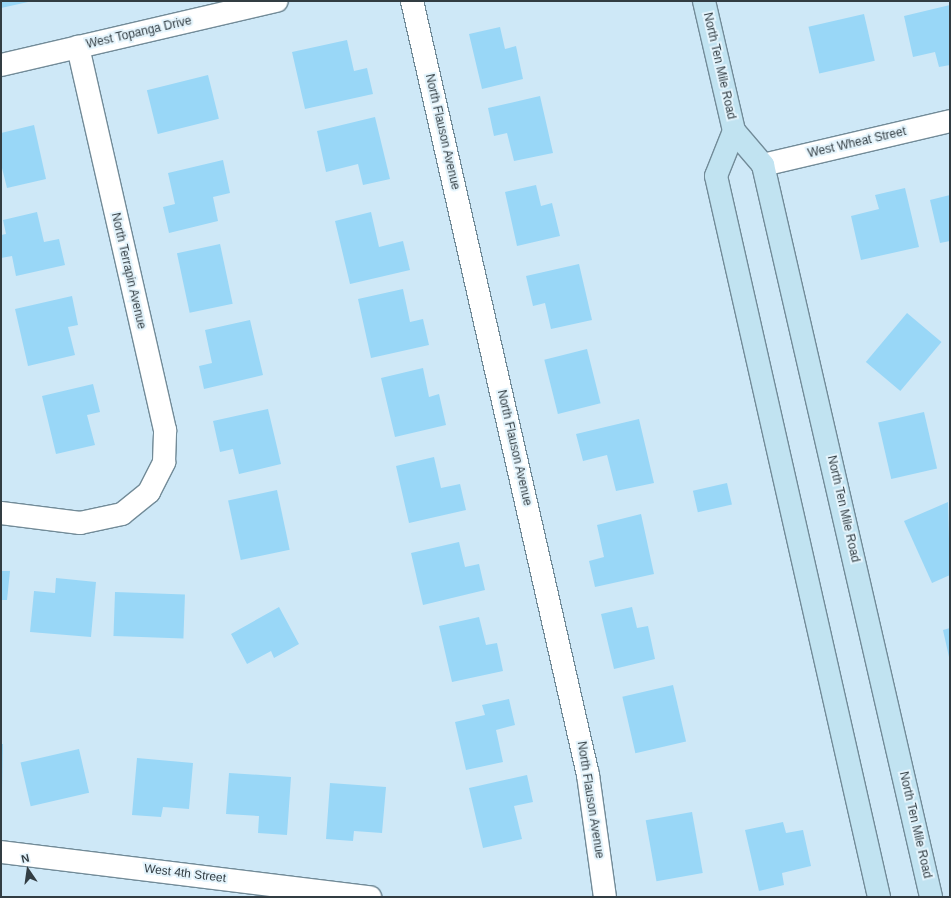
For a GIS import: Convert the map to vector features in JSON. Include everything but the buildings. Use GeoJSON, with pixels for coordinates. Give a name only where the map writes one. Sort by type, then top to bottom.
{"type":"FeatureCollection","features":[{"type":"Feature","properties":{"kind":"main road","name":"North Ten Mile Road"},"geometry":{"type":"LineString","coordinates":[[704,1],[734,131],[763,165],[931,897]]}},
{"type":"Feature","properties":{"kind":"main road","name":"North Ten Mile Road"},"geometry":{"type":"LineString","coordinates":[[734,131],[716,176],[879,897]]}},
{"type":"Feature","properties":{"kind":"street","name":"West Topanga Drive"},"geometry":{"type":"LineString","coordinates":[[1,65],[78,47],[240,5],[277,1]]}},
{"type":"Feature","properties":{"kind":"street","name":"North Flauson Avenue"},"geometry":{"type":"LineString","coordinates":[[412,1],[588,775],[605,897]]}},
{"type":"Feature","properties":{"kind":"street","name":"North Terrapin Avenue"},"geometry":{"type":"LineString","coordinates":[[1,513],[80,523],[122,514],[149,492],[164,462],[165,430],[78,47]]}},
{"type":"Feature","properties":{"kind":"street","name":"West Wheat Street"},"geometry":{"type":"LineString","coordinates":[[763,165],[950,121]]}},
{"type":"Feature","properties":{"kind":"street","name":"West 4th Street"},"geometry":{"type":"LineString","coordinates":[[1,852],[370,897]]}}]}
